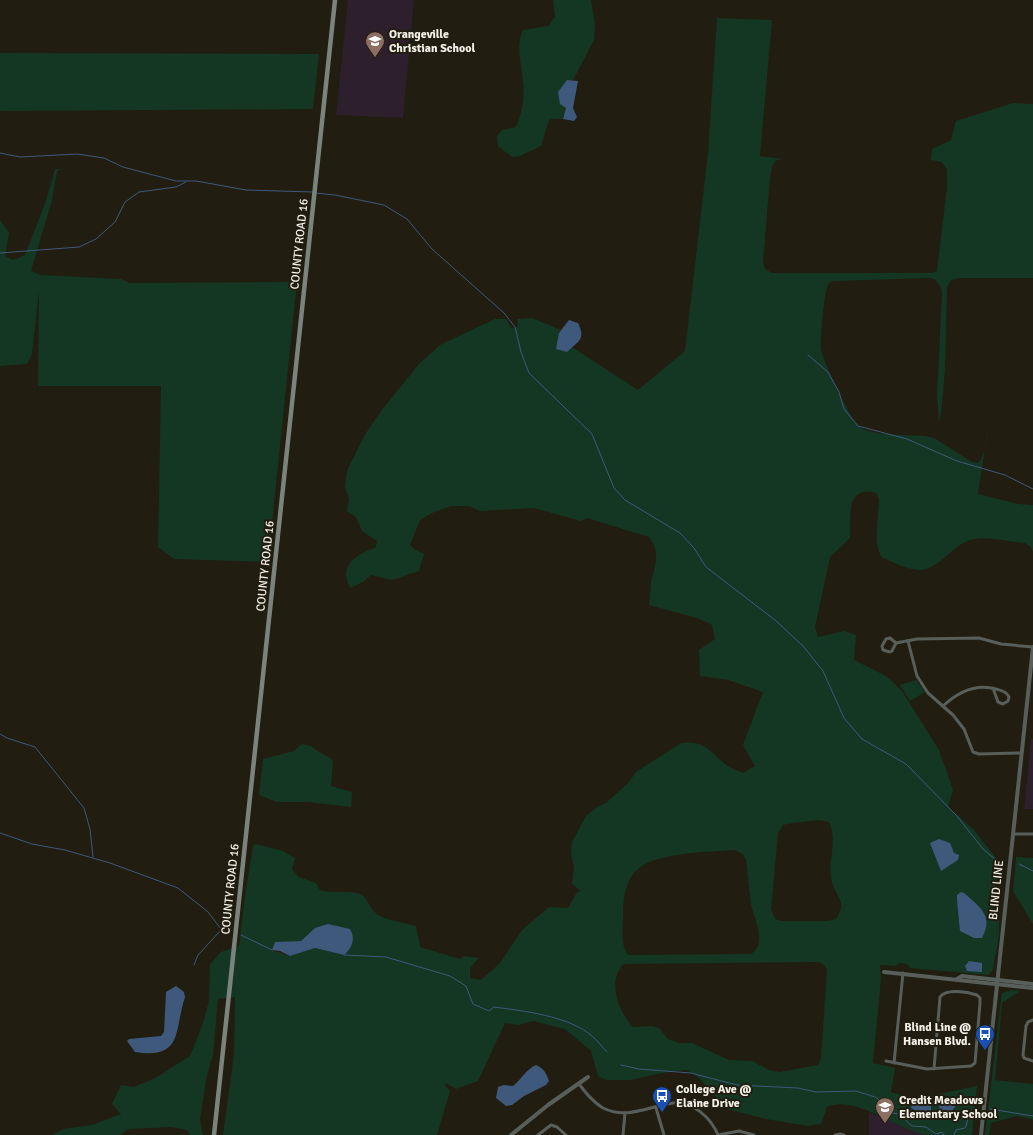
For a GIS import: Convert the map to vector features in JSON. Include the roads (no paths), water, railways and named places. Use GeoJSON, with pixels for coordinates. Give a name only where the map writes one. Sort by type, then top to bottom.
{"type":"FeatureCollection","features":[{"type":"Feature","properties":{"kind":"main road","name":"COUNTY ROAD 16"},"geometry":{"type":"LineString","coordinates":[[214,1135],[335,0]]}},
{"type":"Feature","properties":{"kind":"street"},"geometry":{"type":"LineString","coordinates":[[896,643],[892,651],[890,652],[883,650],[882,646],[886,639],[894,640],[896,643],[916,639],[979,638],[1002,644],[1033,647]]}},
{"type":"Feature","properties":{"kind":"street"},"geometry":{"type":"LineString","coordinates":[[908,641],[917,676],[928,692],[964,729],[973,752],[979,754],[1021,753]]}},
{"type":"Feature","properties":{"kind":"street","name":"BLIND LINE"},"geometry":{"type":"LineString","coordinates":[[981,1135],[1033,647]]}},
{"type":"Feature","properties":{"kind":"street"},"geometry":{"type":"LineString","coordinates":[[943,706],[960,693],[971,688],[993,688],[1006,692],[1009,697],[1008,701],[1003,704],[998,702],[993,688]]}},
{"type":"Feature","properties":{"kind":"street"},"geometry":{"type":"LineString","coordinates":[[1013,834],[1033,834]]}},
{"type":"Feature","properties":{"kind":"street"},"geometry":{"type":"LineString","coordinates":[[884,972],[957,979],[962,976],[996,983],[1033,988]]}},
{"type":"Feature","properties":{"kind":"street"},"geometry":{"type":"LineString","coordinates":[[894,1063],[903,973]]}},
{"type":"Feature","properties":{"kind":"street"},"geometry":{"type":"LineString","coordinates":[[996,983],[1033,984]]}},
{"type":"Feature","properties":{"kind":"street"},"geometry":{"type":"LineString","coordinates":[[886,1061],[927,1070],[971,1066],[975,1062],[980,998],[973,994],[950,991],[942,994],[940,997],[934,1069]]}},
{"type":"Feature","properties":{"kind":"street"},"geometry":{"type":"LineString","coordinates":[[1033,1020],[1028,1022],[1026,1026],[1023,1055],[1024,1058],[1033,1061]]}},
{"type":"Feature","properties":{"kind":"street"},"geometry":{"type":"LineString","coordinates":[[511,1135],[548,1105],[588,1077]]}},
{"type":"Feature","properties":{"kind":"street"},"geometry":{"type":"LineString","coordinates":[[579,1084],[592,1100],[604,1108],[625,1113],[641,1112],[672,1103],[684,1104],[694,1108],[709,1120],[718,1135],[739,1131],[754,1135]]}},
{"type":"Feature","properties":{"kind":"street"},"geometry":{"type":"LineString","coordinates":[[656,1108],[664,1135]]}},
{"type":"Feature","properties":{"kind":"street"},"geometry":{"type":"LineString","coordinates":[[623,1135],[625,1113]]}},
{"type":"Feature","properties":{"kind":"street"},"geometry":{"type":"LineString","coordinates":[[538,1135],[549,1126],[554,1126],[566,1135]]}},
{"type":"Feature","properties":{"kind":"street"},"geometry":{"type":"LineString","coordinates":[[835,1135],[844,1135]]}},
{"type":"Feature","properties":{"kind":"water"},"geometry":{"type":"Polygon","coordinates":[[[567,80],[578,81],[573,108],[577,117],[574,121],[563,119],[566,108],[560,104],[558,92],[567,80]]]}},
{"type":"Feature","properties":{"kind":"water"},"geometry":{"type":"Polygon","coordinates":[[[569,320],[578,323],[581,336],[578,342],[567,352],[556,349],[559,333],[569,320]]]}},
{"type":"Feature","properties":{"kind":"water"},"geometry":{"type":"Polygon","coordinates":[[[939,839],[950,843],[954,853],[959,855],[958,860],[941,871],[930,843],[939,839]]]}},
{"type":"Feature","properties":{"kind":"water"},"geometry":{"type":"Polygon","coordinates":[[[961,892],[964,893],[984,912],[986,924],[982,938],[974,938],[960,931],[957,895],[961,892]]]}},
{"type":"Feature","properties":{"kind":"water"},"geometry":{"type":"Polygon","coordinates":[[[328,924],[350,929],[353,940],[349,949],[344,955],[315,948],[290,956],[280,951],[272,950],[275,942],[301,941],[315,928],[328,924]]]}},
{"type":"Feature","properties":{"kind":"water"},"geometry":{"type":"Polygon","coordinates":[[[969,961],[982,963],[982,972],[967,971],[965,966],[969,961]]]}},
{"type":"Feature","properties":{"kind":"water"},"geometry":{"type":"Polygon","coordinates":[[[176,986],[184,992],[185,997],[174,1040],[169,1047],[162,1051],[151,1053],[135,1052],[127,1041],[129,1039],[161,1036],[164,1032],[166,992],[176,986]]]}},
{"type":"Feature","properties":{"kind":"water"},"geometry":{"type":"Polygon","coordinates":[[[536,1065],[547,1075],[549,1081],[546,1085],[524,1096],[512,1105],[506,1106],[496,1098],[498,1087],[504,1085],[513,1086],[529,1069],[536,1065]]]}},
{"type":"Feature","properties":{"kind":"water"},"geometry":{"type":"Polygon","coordinates":[[[921,1099],[926,1100],[931,1106],[931,1119],[911,1108],[913,1102],[921,1099]]]}},
{"type":"Feature","properties":{"kind":"water"},"geometry":{"type":"Polygon","coordinates":[[[953,1103],[955,1107],[945,1119],[939,1119],[938,1111],[940,1105],[953,1103]]]}},
{"type":"Feature","properties":{"kind":"waterway"},"geometry":{"type":"LineString","coordinates":[[0,153],[20,157],[77,154],[104,158],[123,167],[176,181],[196,181],[246,190],[312,192]]}},
{"type":"Feature","properties":{"kind":"waterway"},"geometry":{"type":"LineString","coordinates":[[0,253],[79,247],[96,239],[115,222],[125,202],[139,192],[176,187],[186,182]]}},
{"type":"Feature","properties":{"kind":"waterway"},"geometry":{"type":"LineString","coordinates":[[315,193],[335,195],[384,205],[407,219],[432,249],[504,313],[515,327],[521,352],[529,373],[592,434],[614,488],[625,500],[680,533],[694,548],[706,567],[775,620],[803,646],[823,671],[844,718],[862,739],[906,764],[957,816],[983,849],[996,860]]}},
{"type":"Feature","properties":{"kind":"waterway"},"geometry":{"type":"LineString","coordinates":[[808,355],[828,372],[839,392],[844,409],[858,426],[907,439],[957,461],[1005,475],[1033,489]]}},
{"type":"Feature","properties":{"kind":"waterway"},"geometry":{"type":"LineString","coordinates":[[0,734],[7,738],[35,747],[84,808],[90,829],[93,857]]}},
{"type":"Feature","properties":{"kind":"waterway"},"geometry":{"type":"LineString","coordinates":[[0,833],[32,844],[65,850],[110,863],[178,888],[208,912],[221,929],[229,934]]}},
{"type":"Feature","properties":{"kind":"waterway"},"geometry":{"type":"LineString","coordinates":[[1019,864],[1033,871]]}},
{"type":"Feature","properties":{"kind":"waterway"},"geometry":{"type":"LineString","coordinates":[[194,965],[198,955],[221,930]]}},
{"type":"Feature","properties":{"kind":"waterway"},"geometry":{"type":"LineString","coordinates":[[241,935],[272,950]]}},
{"type":"Feature","properties":{"kind":"waterway"},"geometry":{"type":"LineString","coordinates":[[344,955],[386,957],[450,976],[466,986],[473,1004],[489,1011],[494,1007],[559,1019],[582,1029],[594,1038],[607,1052]]}},
{"type":"Feature","properties":{"kind":"waterway"},"geometry":{"type":"LineString","coordinates":[[621,1065],[639,1069],[691,1073],[737,1085],[798,1088],[816,1092],[856,1091],[875,1097],[885,1104],[893,1113],[899,1114],[912,1126],[926,1127],[936,1134],[942,1132],[944,1135]]}},
{"type":"Feature","properties":{"kind":"waterway"},"geometry":{"type":"LineString","coordinates":[[990,1109],[1033,1116]]}},
{"type":"Feature","properties":{"kind":"waterway"},"geometry":{"type":"LineString","coordinates":[[954,1135],[956,1130],[965,1128],[968,1113],[976,1111]]}},
{"type":"Feature","properties":{"kind":"place","name":"Orangeville Christian School"},"geometry":{"type":"Point","coordinates":[375,58]}},
{"type":"Feature","properties":{"kind":"place","name":"Blind Line @ Hansen Blvd."},"geometry":{"type":"Point","coordinates":[985,1051]}},
{"type":"Feature","properties":{"kind":"place","name":"College Ave @ Elaine Drive"},"geometry":{"type":"Point","coordinates":[662,1113]}},
{"type":"Feature","properties":{"kind":"place","name":"Credit Meadows Elementary School"},"geometry":{"type":"Point","coordinates":[885,1124]}}]}
